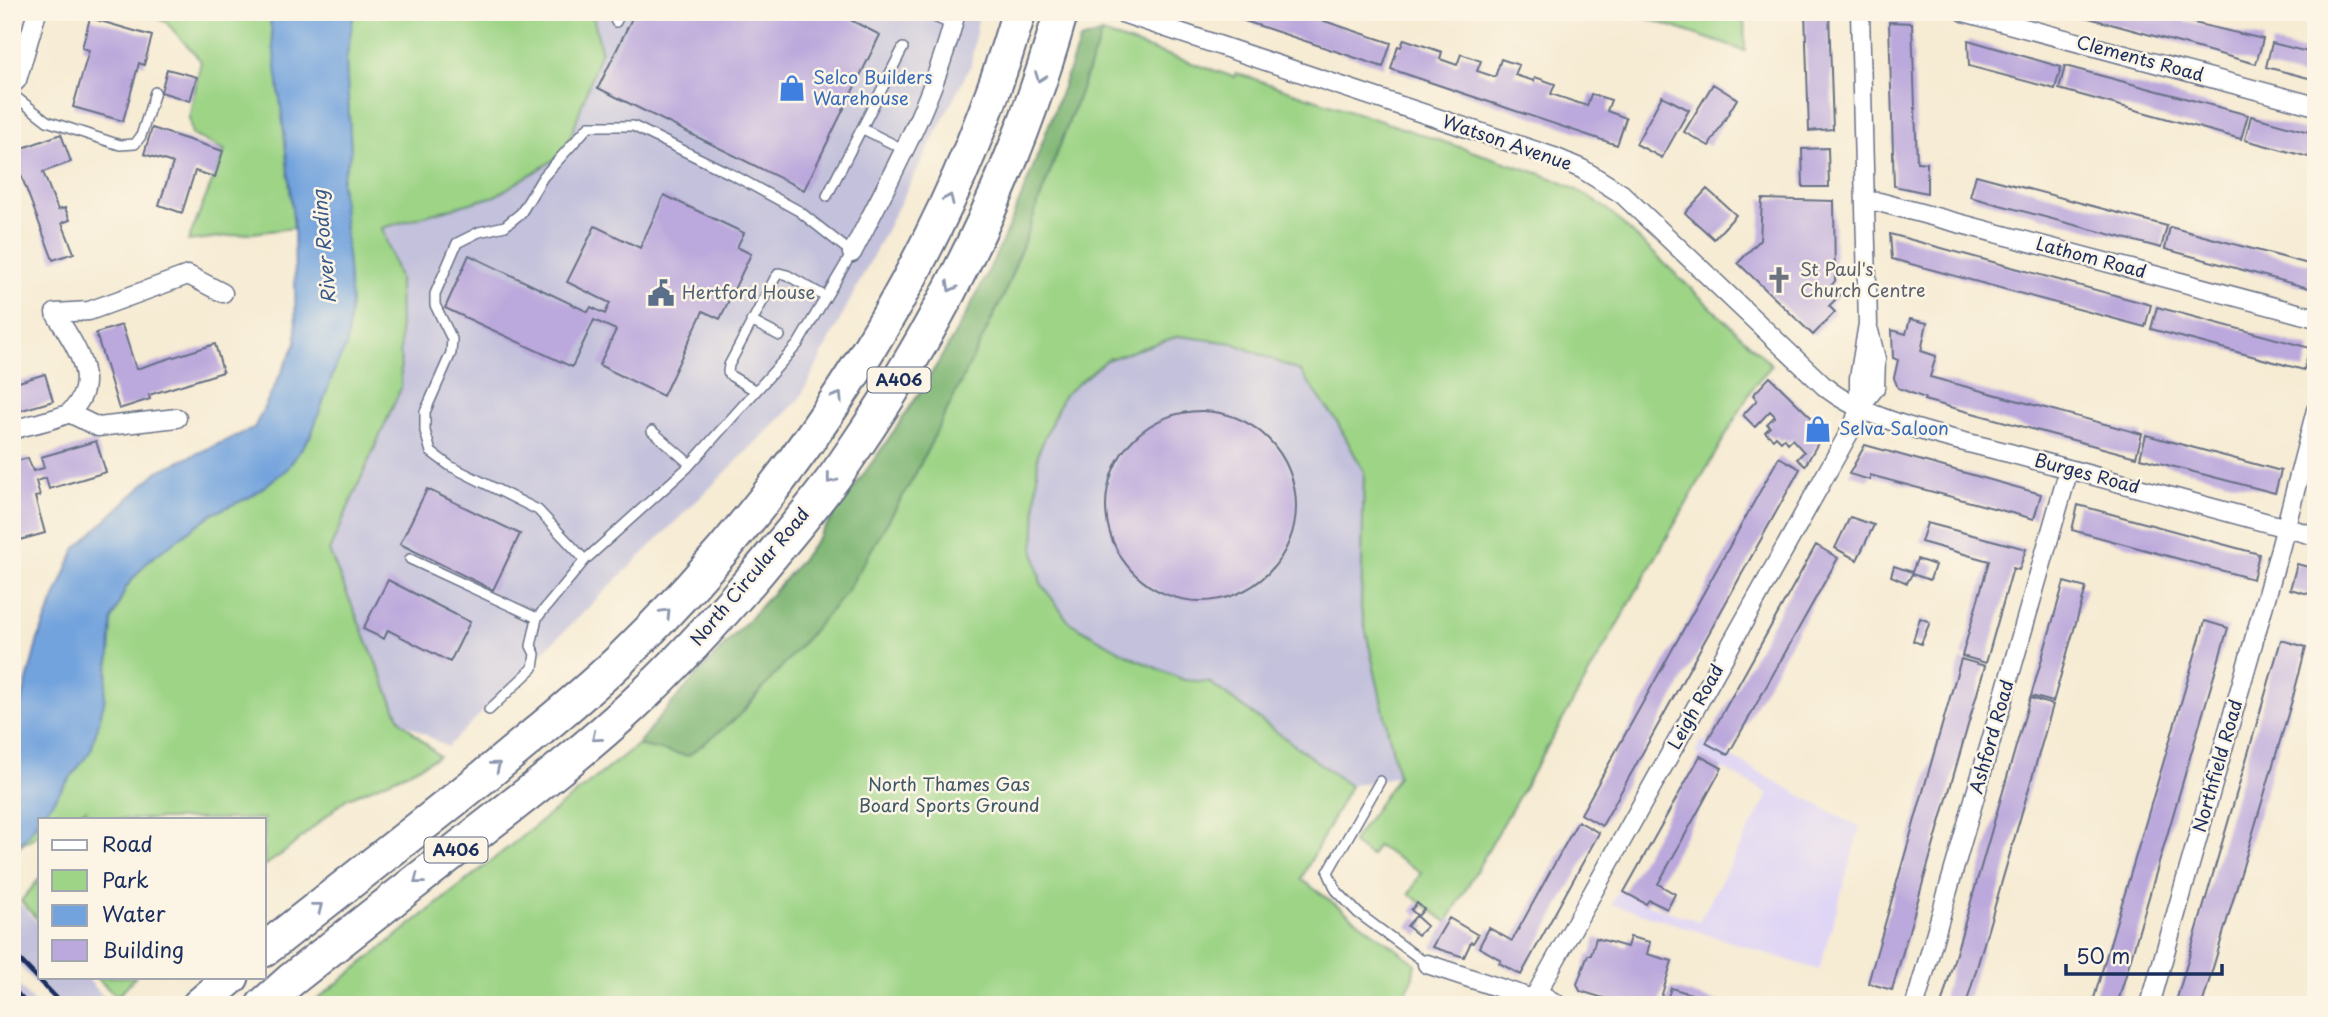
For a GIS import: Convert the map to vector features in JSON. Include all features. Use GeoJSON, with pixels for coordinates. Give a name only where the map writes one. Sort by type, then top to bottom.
{"type":"FeatureCollection","features":[{"type":"Feature","properties":{"kind":"highway","name":"A406"},"geometry":{"type":"LineString","coordinates":[[266,948],[500,763],[618,662],[680,599],[752,516],[817,430],[876,341],[929,242],[975,140],[1019,12]]}},
{"type":"Feature","properties":{"kind":"highway","name":"North Circular Road"},"geometry":{"type":"LineString","coordinates":[[263,1005],[290,980],[548,778],[647,692],[710,628],[782,543],[850,455],[911,361],[966,260],[1001,178],[1051,47],[1061,12]]}},
{"type":"Feature","properties":{"kind":"highway"},"geometry":{"type":"LineString","coordinates":[[199,1005],[231,978]]}},
{"type":"Feature","properties":{"kind":"street"},"geometry":{"type":"LineString","coordinates":[[13,84],[37,12]]}},
{"type":"Feature","properties":{"kind":"street"},"geometry":{"type":"LineString","coordinates":[[1859,408],[1875,388],[1875,359],[1868,324],[1860,12]]}},
{"type":"Feature","properties":{"kind":"street","name":"Clements Road"},"geometry":{"type":"LineString","coordinates":[[1964,12],[2316,107]]}},
{"type":"Feature","properties":{"kind":"street","name":"Watson Avenue"},"geometry":{"type":"LineString","coordinates":[[1122,13],[1147,17],[1582,169],[1622,194],[1824,386],[1859,408]]}},
{"type":"Feature","properties":{"kind":"street"},"geometry":{"type":"LineString","coordinates":[[852,253],[905,150],[942,63],[955,18]]}},
{"type":"Feature","properties":{"kind":"street","name":"Lathom Road"},"geometry":{"type":"LineString","coordinates":[[1865,201],[1879,202],[2316,318]]}},
{"type":"Feature","properties":{"kind":"street"},"geometry":{"type":"LineString","coordinates":[[12,430],[69,413],[85,389],[83,362],[55,313],[89,311],[188,275],[223,293]]}},
{"type":"Feature","properties":{"kind":"street","name":"Burges Road"},"geometry":{"type":"LineString","coordinates":[[1859,408],[1918,428],[2316,536]]}},
{"type":"Feature","properties":{"kind":"street","name":"Leigh Road"},"geometry":{"type":"LineString","coordinates":[[1534,999],[1851,430],[1859,408]]}},
{"type":"Feature","properties":{"kind":"street","name":"Northfield Road"},"geometry":{"type":"LineString","coordinates":[[2150,1005],[2286,528],[2316,410]]}},
{"type":"Feature","properties":{"kind":"street"},"geometry":{"type":"LineString","coordinates":[[69,413],[98,427],[177,418]]}},
{"type":"Feature","properties":{"kind":"street","name":"Ashford Road"},"geometry":{"type":"LineString","coordinates":[[1915,1005],[2069,469]]}},
{"type":"Feature","properties":{"kind":"street"},"geometry":{"type":"LineString","coordinates":[[1427,964],[1558,1005]]}},
{"type":"Feature","properties":{"kind":"lane"},"geometry":{"type":"LineString","coordinates":[[612,12],[616,22],[621,12]]}},
{"type":"Feature","properties":{"kind":"lane"},"geometry":{"type":"LineString","coordinates":[[923,12],[955,18]]}},
{"type":"Feature","properties":{"kind":"lane"},"geometry":{"type":"LineString","coordinates":[[827,196],[903,48]]}},
{"type":"Feature","properties":{"kind":"lane"},"geometry":{"type":"LineString","coordinates":[[13,84],[47,121],[120,145],[135,144],[141,136],[155,92]]}},
{"type":"Feature","properties":{"kind":"lane"},"geometry":{"type":"LineString","coordinates":[[489,710],[533,668],[536,654],[531,646],[537,618],[585,560],[690,464],[798,344],[852,253],[799,211],[633,126],[589,126],[543,177],[521,213],[505,226],[479,232],[457,243],[435,294],[435,305],[452,340],[450,353],[425,412],[425,431],[431,452],[450,466],[538,510],[585,560]]}},
{"type":"Feature","properties":{"kind":"lane"},"geometry":{"type":"LineString","coordinates":[[863,129],[905,150]]}},
{"type":"Feature","properties":{"kind":"lane"},"geometry":{"type":"LineString","coordinates":[[756,391],[731,376],[728,372],[729,365],[779,274],[786,275],[826,297]]}},
{"type":"Feature","properties":{"kind":"lane"},"geometry":{"type":"LineString","coordinates":[[751,321],[780,336]]}},
{"type":"Feature","properties":{"kind":"lane"},"geometry":{"type":"LineString","coordinates":[[652,431],[690,464]]}},
{"type":"Feature","properties":{"kind":"lane"},"geometry":{"type":"LineString","coordinates":[[410,559],[537,618]]}},
{"type":"Feature","properties":{"kind":"lane"},"geometry":{"type":"LineString","coordinates":[[1380,781],[1328,872],[1336,890],[1358,913],[1427,964]]}},
{"type":"Feature","properties":{"kind":"shaded area"},"geometry":{"type":"Polygon","coordinates":[[[587,12],[979,12],[971,65],[799,400],[447,747],[400,720],[329,551],[401,388],[399,279],[382,228],[495,196],[587,12]]]}},
{"type":"Feature","properties":{"kind":"shaded area"},"geometry":{"type":"Polygon","coordinates":[[[1179,336],[1233,343],[1299,370],[1336,420],[1364,472],[1361,609],[1398,776],[1350,786],[1209,682],[1184,681],[1133,658],[1069,622],[1041,583],[1034,551],[1038,453],[1064,396],[1106,360],[1179,336]]]}},
{"type":"Feature","properties":{"kind":"shaded area"},"geometry":{"type":"Polygon","coordinates":[[[1701,740],[1860,828],[1819,970],[1612,904],[1619,889],[1646,904],[1699,921],[1769,794],[1695,753],[1701,740]]]}},
{"type":"Feature","properties":{"kind":"shaded area"},"geometry":{"type":"Polygon","coordinates":[[[20,904],[38,924],[38,978],[87,978],[109,1003],[127,1002],[129,1005],[56,1005],[12,958],[12,911],[20,904]]]}},
{"type":"Feature","properties":{"kind":"shaded area"},"geometry":{"type":"Polygon","coordinates":[[[12,978],[36,1005],[12,1005],[12,978]]]}},
{"type":"Feature","properties":{"kind":"green space"},"geometry":{"type":"Polygon","coordinates":[[[142,12],[269,12],[294,228],[188,241],[225,150],[192,135],[189,118],[201,61],[166,22],[142,12]]]}},
{"type":"Feature","properties":{"kind":"green space"},"geometry":{"type":"Polygon","coordinates":[[[353,12],[592,12],[601,50],[565,153],[495,196],[382,228],[399,278],[401,388],[329,551],[400,720],[439,756],[346,799],[286,851],[266,865],[266,818],[80,818],[87,809],[70,818],[40,818],[91,750],[104,702],[112,620],[126,587],[148,561],[179,538],[212,514],[250,497],[287,469],[311,435],[336,366],[346,347],[351,304],[341,181],[351,152],[346,61],[353,12]]]}},
{"type":"Feature","properties":{"kind":"green space"},"geometry":{"type":"Polygon","coordinates":[[[1628,12],[1744,12],[1745,51],[1628,12]]]}},
{"type":"Feature","properties":{"kind":"green space","name":"North Thames Gas Board Sports Ground"},"geometry":{"type":"Polygon","coordinates":[[[1102,33],[1234,77],[1236,73],[1567,185],[1608,210],[1772,365],[1755,384],[1447,922],[1409,894],[1421,872],[1377,846],[1371,856],[1352,843],[1398,776],[1361,609],[1364,472],[1336,420],[1300,371],[1233,343],[1179,336],[1106,360],[1063,396],[1038,453],[1034,551],[1041,583],[1069,622],[1133,658],[1184,680],[1209,682],[1350,786],[1301,879],[1415,963],[1412,981],[1399,1005],[310,1005],[637,745],[688,755],[1004,295],[1102,33]]]}},
{"type":"Feature","properties":{"kind":"green space"},"geometry":{"type":"Polygon","coordinates":[[[1102,33],[1004,295],[914,477],[846,593],[739,716],[688,756],[637,745],[805,555],[913,404],[965,317],[1007,231],[1080,40],[1102,33]]]}},
{"type":"Feature","properties":{"kind":"green space"},"geometry":{"type":"Polygon","coordinates":[[[38,821],[38,835],[20,845],[38,821]]]}},
{"type":"Feature","properties":{"kind":"green space"},"geometry":{"type":"Polygon","coordinates":[[[38,880],[38,920],[21,901],[38,880]]]}},
{"type":"Feature","properties":{"kind":"green space"},"geometry":{"type":"Polygon","coordinates":[[[97,978],[134,978],[117,997],[97,978]]]}},
{"type":"Feature","properties":{"kind":"water","name":"River Roding"},"geometry":{"type":"Polygon","coordinates":[[[269,12],[354,12],[346,61],[351,152],[341,181],[351,303],[346,347],[336,366],[311,435],[287,469],[252,496],[212,514],[148,561],[126,587],[112,620],[104,702],[91,750],[38,818],[12,860],[12,739],[38,639],[75,549],[158,471],[254,428],[296,343],[294,228],[269,12]]]}},
{"type":"Feature","properties":{"kind":"building"},"geometry":{"type":"Polygon","coordinates":[[[635,12],[835,12],[880,35],[804,190],[598,88],[635,12]]]}},
{"type":"Feature","properties":{"kind":"building"},"geometry":{"type":"Polygon","coordinates":[[[1238,12],[1297,12],[1391,43],[1383,67],[1236,18],[1238,12]]]}},
{"type":"Feature","properties":{"kind":"building"},"geometry":{"type":"Polygon","coordinates":[[[1805,12],[1829,12],[1833,129],[1809,131],[1805,12]]]}},
{"type":"Feature","properties":{"kind":"building"},"geometry":{"type":"Polygon","coordinates":[[[2067,12],[2155,12],[2165,15],[2166,12],[2183,12],[2181,20],[2263,39],[2256,64],[2067,12]]]}},
{"type":"Feature","properties":{"kind":"building"},"geometry":{"type":"Polygon","coordinates":[[[90,18],[152,36],[144,65],[139,63],[123,121],[73,107],[89,50],[82,48],[90,18]]]}},
{"type":"Feature","properties":{"kind":"building"},"geometry":{"type":"Polygon","coordinates":[[[1889,22],[1912,23],[1917,162],[1927,163],[1927,193],[1894,186],[1889,22]]]}},
{"type":"Feature","properties":{"kind":"building"},"geometry":{"type":"Polygon","coordinates":[[[1404,39],[1442,52],[1440,59],[1457,65],[1461,54],[1481,61],[1477,71],[1495,77],[1501,59],[1519,65],[1515,75],[1534,81],[1535,77],[1555,84],[1551,94],[1587,106],[1591,94],[1611,100],[1607,111],[1626,118],[1617,145],[1391,69],[1398,46],[1401,47],[1404,39]]]}},
{"type":"Feature","properties":{"kind":"building"},"geometry":{"type":"Polygon","coordinates":[[[1968,40],[2061,67],[2055,89],[1969,66],[1968,40]]]}},
{"type":"Feature","properties":{"kind":"building"},"geometry":{"type":"Polygon","coordinates":[[[2272,43],[2316,54],[2316,80],[2266,67],[2272,43]]]}},
{"type":"Feature","properties":{"kind":"building"},"geometry":{"type":"Polygon","coordinates":[[[2065,66],[2248,115],[2241,139],[2059,89],[2065,66]]]}},
{"type":"Feature","properties":{"kind":"building"},"geometry":{"type":"Polygon","coordinates":[[[167,69],[197,77],[190,101],[161,92],[167,69]]]}},
{"type":"Feature","properties":{"kind":"building"},"geometry":{"type":"Polygon","coordinates":[[[1713,84],[1737,99],[1709,146],[1684,132],[1713,84]]]}},
{"type":"Feature","properties":{"kind":"building"},"geometry":{"type":"Polygon","coordinates":[[[1662,96],[1689,110],[1662,158],[1636,144],[1662,96]]]}},
{"type":"Feature","properties":{"kind":"building"},"geometry":{"type":"Polygon","coordinates":[[[2251,116],[2316,134],[2316,159],[2245,140],[2251,116]]]}},
{"type":"Feature","properties":{"kind":"building"},"geometry":{"type":"Polygon","coordinates":[[[152,128],[223,151],[215,177],[195,171],[182,213],[159,205],[173,163],[144,154],[152,128]]]}},
{"type":"Feature","properties":{"kind":"building"},"geometry":{"type":"Polygon","coordinates":[[[61,134],[71,162],[43,172],[58,210],[65,208],[70,220],[62,223],[74,253],[53,260],[21,175],[12,178],[12,152],[61,134]]]}},
{"type":"Feature","properties":{"kind":"building"},"geometry":{"type":"Polygon","coordinates":[[[1828,148],[1829,187],[1803,187],[1802,149],[1828,148]]]}},
{"type":"Feature","properties":{"kind":"building"},"geometry":{"type":"Polygon","coordinates":[[[1976,175],[2167,226],[2161,248],[1970,197],[1976,175]]]}},
{"type":"Feature","properties":{"kind":"building"},"geometry":{"type":"Polygon","coordinates":[[[1707,189],[1736,215],[1714,239],[1685,213],[1707,189]]]}},
{"type":"Feature","properties":{"kind":"building","name":"Hertford House"},"geometry":{"type":"Polygon","coordinates":[[[664,195],[744,233],[737,247],[751,254],[720,319],[703,311],[663,396],[599,365],[616,330],[594,320],[572,367],[445,308],[469,255],[588,312],[591,307],[605,314],[610,303],[567,282],[595,226],[640,248],[664,195]]]}},
{"type":"Feature","properties":{"kind":"building"},"geometry":{"type":"Polygon","coordinates":[[[1762,199],[1834,201],[1835,281],[1831,286],[1840,295],[1829,306],[1835,312],[1813,335],[1738,263],[1760,240],[1762,199]]]}},
{"type":"Feature","properties":{"kind":"building"},"geometry":{"type":"Polygon","coordinates":[[[2170,227],[2316,266],[2316,290],[2165,249],[2170,227]]]}},
{"type":"Feature","properties":{"kind":"building"},"geometry":{"type":"Polygon","coordinates":[[[1890,234],[2151,305],[2145,327],[1892,259],[1890,234]]]}},
{"type":"Feature","properties":{"kind":"building"},"geometry":{"type":"Polygon","coordinates":[[[2157,307],[2310,348],[2304,370],[2151,329],[2157,307]]]}},
{"type":"Feature","properties":{"kind":"building"},"geometry":{"type":"Polygon","coordinates":[[[1910,319],[1927,323],[1921,351],[1936,356],[1930,377],[2142,434],[2136,457],[1924,400],[1925,398],[1898,388],[1894,378],[1898,360],[1893,358],[1892,330],[1906,334],[1910,319]]]}},
{"type":"Feature","properties":{"kind":"building"},"geometry":{"type":"Polygon","coordinates":[[[122,325],[136,369],[215,344],[223,372],[149,395],[150,399],[119,409],[96,333],[122,325]]]}},
{"type":"Feature","properties":{"kind":"building"},"geometry":{"type":"Polygon","coordinates":[[[45,374],[53,401],[12,413],[12,384],[45,374]]]}},
{"type":"Feature","properties":{"kind":"building"},"geometry":{"type":"Polygon","coordinates":[[[1770,377],[1825,431],[1805,466],[1797,459],[1804,452],[1792,439],[1788,443],[1784,438],[1781,441],[1776,436],[1773,439],[1765,432],[1770,427],[1767,424],[1775,416],[1770,411],[1755,427],[1743,415],[1757,400],[1753,395],[1770,377]]]}},
{"type":"Feature","properties":{"kind":"building"},"geometry":{"type":"Polygon","coordinates":[[[1201,411],[1237,418],[1268,439],[1289,470],[1296,506],[1289,542],[1268,573],[1237,594],[1201,601],[1165,594],[1134,573],[1113,542],[1106,506],[1113,470],[1134,439],[1165,418],[1201,411]]]}},
{"type":"Feature","properties":{"kind":"building"},"geometry":{"type":"Polygon","coordinates":[[[2146,435],[2281,471],[2275,493],[2140,458],[2146,435]]]}},
{"type":"Feature","properties":{"kind":"building"},"geometry":{"type":"Polygon","coordinates":[[[96,441],[106,472],[49,489],[46,478],[36,481],[40,496],[35,497],[45,533],[16,541],[12,527],[12,462],[28,458],[33,471],[44,468],[41,457],[96,441]]]}},
{"type":"Feature","properties":{"kind":"building"},"geometry":{"type":"Polygon","coordinates":[[[1865,445],[2041,494],[2034,519],[1870,475],[1870,480],[1849,474],[1865,445]]]}},
{"type":"Feature","properties":{"kind":"building"},"geometry":{"type":"Polygon","coordinates":[[[1779,457],[1800,469],[1602,826],[1581,814],[1779,457]]]}},
{"type":"Feature","properties":{"kind":"building"},"geometry":{"type":"Polygon","coordinates":[[[427,489],[520,534],[493,590],[400,544],[427,489]]]}},
{"type":"Feature","properties":{"kind":"building"},"geometry":{"type":"Polygon","coordinates":[[[2078,505],[2259,554],[2253,579],[2072,530],[2078,505]]]}},
{"type":"Feature","properties":{"kind":"building"},"geometry":{"type":"Polygon","coordinates":[[[1850,517],[1874,525],[1857,560],[1835,548],[1850,517]]]}},
{"type":"Feature","properties":{"kind":"building"},"geometry":{"type":"Polygon","coordinates":[[[1927,523],[2026,549],[2019,570],[2013,568],[1986,663],[1962,656],[1989,561],[1921,542],[1927,523]]]}},
{"type":"Feature","properties":{"kind":"building"},"geometry":{"type":"Polygon","coordinates":[[[1816,545],[1838,558],[1728,755],[1706,743],[1816,545]]]}},
{"type":"Feature","properties":{"kind":"building"},"geometry":{"type":"Polygon","coordinates":[[[1917,559],[1935,565],[1930,580],[1912,574],[1907,583],[1891,576],[1894,566],[1912,572],[1917,559]]]}},
{"type":"Feature","properties":{"kind":"building"},"geometry":{"type":"Polygon","coordinates":[[[2297,564],[2316,569],[2316,596],[2290,589],[2297,564]]]}},
{"type":"Feature","properties":{"kind":"building"},"geometry":{"type":"Polygon","coordinates":[[[388,580],[470,622],[450,662],[388,630],[384,639],[363,629],[388,580]]]}},
{"type":"Feature","properties":{"kind":"building"},"geometry":{"type":"Polygon","coordinates":[[[2064,582],[2086,588],[2053,702],[2031,696],[2064,582]]]}},
{"type":"Feature","properties":{"kind":"building"},"geometry":{"type":"Polygon","coordinates":[[[1920,618],[1930,622],[1921,644],[1913,641],[1920,618]]]}},
{"type":"Feature","properties":{"kind":"building"},"geometry":{"type":"Polygon","coordinates":[[[2205,621],[2228,628],[2151,890],[2117,1005],[2092,1005],[2205,621]]]}},
{"type":"Feature","properties":{"kind":"building"},"geometry":{"type":"Polygon","coordinates":[[[2281,640],[2306,647],[2293,697],[2202,1005],[2175,1005],[2281,640]]]}},
{"type":"Feature","properties":{"kind":"building"},"geometry":{"type":"Polygon","coordinates":[[[1961,659],[1985,666],[1892,990],[1868,983],[1961,659]]]}},
{"type":"Feature","properties":{"kind":"building"},"geometry":{"type":"Polygon","coordinates":[[[2030,698],[2053,705],[1998,895],[1966,1005],[1941,1005],[2030,698]]]}},
{"type":"Feature","properties":{"kind":"building"},"geometry":{"type":"Polygon","coordinates":[[[1700,756],[1722,768],[1658,884],[1675,894],[1671,902],[1667,909],[1649,900],[1646,904],[1624,892],[1700,756]]]}},
{"type":"Feature","properties":{"kind":"building"},"geometry":{"type":"Polygon","coordinates":[[[1578,821],[1599,833],[1521,975],[1499,963],[1501,960],[1479,947],[1489,928],[1512,941],[1578,821]]]}},
{"type":"Feature","properties":{"kind":"building"},"geometry":{"type":"Polygon","coordinates":[[[1417,903],[1424,909],[1418,916],[1411,910],[1417,903]]]}},
{"type":"Feature","properties":{"kind":"building"},"geometry":{"type":"Polygon","coordinates":[[[1416,916],[1427,926],[1418,935],[1407,926],[1416,916]]]}},
{"type":"Feature","properties":{"kind":"building"},"geometry":{"type":"Polygon","coordinates":[[[1449,918],[1478,935],[1473,943],[1471,942],[1464,957],[1432,947],[1449,918]]]}},
{"type":"Feature","properties":{"kind":"building"},"geometry":{"type":"Polygon","coordinates":[[[1630,937],[1650,942],[1647,954],[1672,961],[1659,1004],[1647,1000],[1646,1005],[1627,1005],[1580,991],[1577,984],[1596,938],[1627,947],[1630,937]]]}},
{"type":"Feature","properties":{"kind":"building"},"geometry":{"type":"Polygon","coordinates":[[[1671,988],[1724,1004],[1724,1005],[1665,1005],[1671,988]]]}},
{"type":"Feature","properties":{"kind":"railway"},"geometry":{"type":"LineString","coordinates":[[12,952],[63,1005]]}},
{"type":"Feature","properties":{"kind":"railway"},"geometry":{"type":"LineString","coordinates":[[12,988],[27,1005]]}},
{"type":"Feature","properties":{"kind":"place","name":"Selco Builders Warehouse"},"geometry":{"type":"Point","coordinates":[792,88]}},
{"type":"Feature","properties":{"kind":"place","name":"St Paul's Church Centre"},"geometry":{"type":"Point","coordinates":[1779,280]}},
{"type":"Feature","properties":{"kind":"place","name":"Hertford House"},"geometry":{"type":"Point","coordinates":[661,293]}},
{"type":"Feature","properties":{"kind":"place","name":"Selva Saloon"},"geometry":{"type":"Point","coordinates":[1818,429]}}]}
